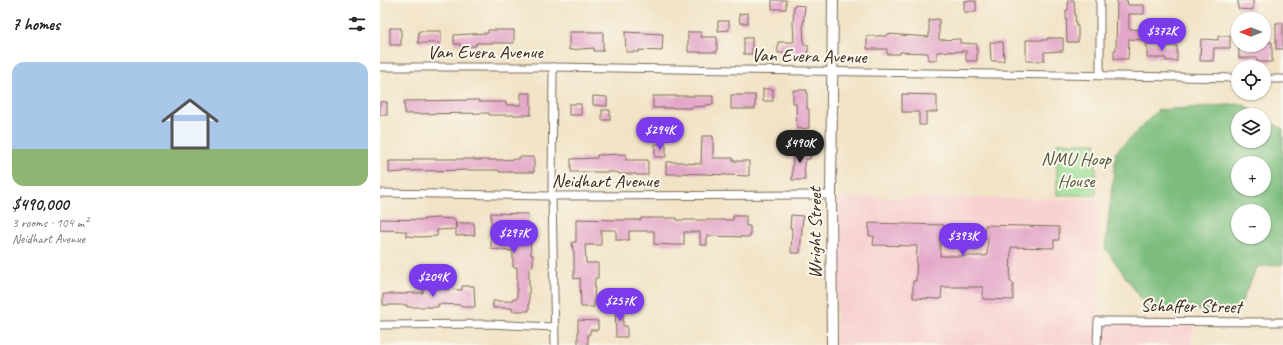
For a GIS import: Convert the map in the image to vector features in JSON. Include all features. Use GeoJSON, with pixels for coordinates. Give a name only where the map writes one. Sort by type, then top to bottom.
{"type":"FeatureCollection","features":[{"type":"Feature","properties":{"kind":"main road","name":"Wright Street"},"geometry":{"type":"LineString","coordinates":[[832,345],[831,195],[833,0]]}},
{"type":"Feature","properties":{"kind":"street"},"geometry":{"type":"LineString","coordinates":[[1100,0],[1100,75]]}},
{"type":"Feature","properties":{"kind":"street","name":"Van Evera Avenue"},"geometry":{"type":"LineString","coordinates":[[380,67],[553,67],[1231,78]]}},
{"type":"Feature","properties":{"kind":"street"},"geometry":{"type":"LineString","coordinates":[[553,67],[552,196],[555,345]]}},
{"type":"Feature","properties":{"kind":"street"},"geometry":{"type":"LineString","coordinates":[[1271,78],[1283,79]]}},
{"type":"Feature","properties":{"kind":"street","name":"Neidhart Avenue"},"geometry":{"type":"LineString","coordinates":[[380,193],[552,196],[831,195]]}},
{"type":"Feature","properties":{"kind":"street","name":"Schaffer Street"},"geometry":{"type":"LineString","coordinates":[[1097,345],[1098,321],[1283,322]]}},
{"type":"Feature","properties":{"kind":"street"},"geometry":{"type":"LineString","coordinates":[[380,325],[489,324],[555,327]]}},
{"type":"Feature","properties":{"kind":"shaded area"},"geometry":{"type":"Polygon","coordinates":[[[837,197],[1099,199],[1098,321],[1193,321],[1192,345],[836,345],[837,197]]]}},
{"type":"Feature","properties":{"kind":"green space"},"geometry":{"type":"Polygon","coordinates":[[[1242,104],[1249,108],[1231,108],[1231,148],[1271,148],[1271,122],[1283,129],[1283,264],[1257,267],[1237,312],[1147,307],[1105,248],[1116,152],[1158,110],[1242,104]]]}},
{"type":"Feature","properties":{"kind":"green space","name":"NMU Hoop House"},"geometry":{"type":"Polygon","coordinates":[[[1057,143],[1096,143],[1096,195],[1057,195],[1057,143]]]}},
{"type":"Feature","properties":{"kind":"building"},"geometry":{"type":"Polygon","coordinates":[[[772,0],[786,0],[786,9],[772,9],[772,0]]]}},
{"type":"Feature","properties":{"kind":"building"},"geometry":{"type":"Polygon","coordinates":[[[1068,0],[1074,0],[1076,26],[1078,26],[1078,42],[1067,42],[1066,10],[1068,10],[1068,0]]]}},
{"type":"Feature","properties":{"kind":"building"},"geometry":{"type":"Polygon","coordinates":[[[1117,0],[1127,0],[1128,5],[1144,5],[1144,14],[1129,14],[1129,29],[1146,30],[1145,40],[1129,39],[1128,59],[1114,59],[1114,50],[1116,50],[1117,0]]]}},
{"type":"Feature","properties":{"kind":"building"},"geometry":{"type":"Polygon","coordinates":[[[1238,0],[1253,0],[1253,10],[1238,9],[1238,0]]]}},
{"type":"Feature","properties":{"kind":"building"},"geometry":{"type":"Polygon","coordinates":[[[964,1],[976,1],[976,12],[964,12],[964,1]]]}},
{"type":"Feature","properties":{"kind":"building"},"geometry":{"type":"Polygon","coordinates":[[[794,5],[805,6],[803,26],[804,45],[808,45],[808,57],[794,57],[794,53],[778,53],[778,42],[794,42],[794,5]]]}},
{"type":"Feature","properties":{"kind":"building"},"geometry":{"type":"Polygon","coordinates":[[[748,13],[748,23],[740,23],[739,14],[748,13]]]}},
{"type":"Feature","properties":{"kind":"building"},"geometry":{"type":"Polygon","coordinates":[[[939,19],[939,40],[960,39],[960,43],[977,44],[977,61],[966,61],[966,51],[937,52],[937,60],[928,60],[928,53],[900,52],[900,54],[887,54],[887,49],[867,49],[867,36],[887,36],[887,34],[929,37],[929,20],[939,19]]]}},
{"type":"Feature","properties":{"kind":"building"},"geometry":{"type":"Polygon","coordinates":[[[718,21],[729,21],[729,30],[718,31],[718,21]]]}},
{"type":"Feature","properties":{"kind":"building"},"geometry":{"type":"Polygon","coordinates":[[[1276,23],[1283,23],[1283,49],[1276,49],[1276,23]]]}},
{"type":"Feature","properties":{"kind":"building"},"geometry":{"type":"Polygon","coordinates":[[[390,28],[401,28],[401,45],[390,45],[390,28]]]}},
{"type":"Feature","properties":{"kind":"building"},"geometry":{"type":"Polygon","coordinates":[[[488,30],[514,30],[514,43],[476,43],[476,46],[460,46],[460,44],[454,44],[454,35],[488,33],[488,30]]]}},
{"type":"Feature","properties":{"kind":"building"},"geometry":{"type":"Polygon","coordinates":[[[419,31],[441,31],[441,43],[418,43],[419,31]]]}},
{"type":"Feature","properties":{"kind":"building"},"geometry":{"type":"Polygon","coordinates":[[[569,32],[603,32],[603,51],[594,51],[594,48],[569,50],[569,32]]]}},
{"type":"Feature","properties":{"kind":"building"},"geometry":{"type":"Polygon","coordinates":[[[625,32],[663,34],[662,51],[639,50],[639,52],[626,52],[625,32]]]}},
{"type":"Feature","properties":{"kind":"building"},"geometry":{"type":"Polygon","coordinates":[[[688,32],[701,32],[701,37],[717,37],[717,52],[688,52],[688,32]]]}},
{"type":"Feature","properties":{"kind":"building"},"geometry":{"type":"Polygon","coordinates":[[[1218,36],[1230,36],[1230,48],[1214,48],[1213,61],[1200,61],[1201,39],[1218,40],[1218,36]]]}},
{"type":"Feature","properties":{"kind":"building"},"geometry":{"type":"Polygon","coordinates":[[[744,38],[752,38],[752,54],[744,54],[744,38]]]}},
{"type":"Feature","properties":{"kind":"building"},"geometry":{"type":"Polygon","coordinates":[[[1047,38],[1063,38],[1063,51],[1044,52],[1044,61],[1026,61],[1026,40],[1047,40],[1047,38]]]}},
{"type":"Feature","properties":{"kind":"building"},"geometry":{"type":"Polygon","coordinates":[[[990,42],[1003,42],[1004,61],[991,61],[990,42]]]}},
{"type":"Feature","properties":{"kind":"building"},"geometry":{"type":"Polygon","coordinates":[[[1272,42],[1272,62],[1271,60],[1257,60],[1257,58],[1239,58],[1239,52],[1271,52],[1272,42]]]}},
{"type":"Feature","properties":{"kind":"building"},"geometry":{"type":"Polygon","coordinates":[[[1147,43],[1159,44],[1159,46],[1177,46],[1177,61],[1166,61],[1166,58],[1147,58],[1147,43]]]}},
{"type":"Feature","properties":{"kind":"building"},"geometry":{"type":"Polygon","coordinates":[[[763,89],[773,89],[773,101],[763,101],[763,89]]]}},
{"type":"Feature","properties":{"kind":"building"},"geometry":{"type":"Polygon","coordinates":[[[793,90],[807,90],[809,128],[797,129],[796,103],[793,103],[793,90]]]}},
{"type":"Feature","properties":{"kind":"building"},"geometry":{"type":"Polygon","coordinates":[[[521,93],[531,93],[531,115],[489,115],[489,113],[405,114],[404,101],[479,100],[479,102],[506,102],[506,105],[521,105],[521,93]]]}},
{"type":"Feature","properties":{"kind":"building"},"geometry":{"type":"Polygon","coordinates":[[[902,94],[937,95],[937,112],[926,112],[926,125],[919,125],[919,112],[902,112],[902,94]]]}},
{"type":"Feature","properties":{"kind":"building"},"geometry":{"type":"Polygon","coordinates":[[[731,95],[755,95],[755,109],[731,109],[731,95]]]}},
{"type":"Feature","properties":{"kind":"building"},"geometry":{"type":"Polygon","coordinates":[[[593,96],[607,97],[607,106],[593,105],[593,96]]]}},
{"type":"Feature","properties":{"kind":"building"},"geometry":{"type":"Polygon","coordinates":[[[653,96],[713,96],[713,104],[692,108],[653,108],[653,96]]]}},
{"type":"Feature","properties":{"kind":"building"},"geometry":{"type":"Polygon","coordinates":[[[380,102],[387,102],[387,115],[380,115],[380,102]]]}},
{"type":"Feature","properties":{"kind":"building"},"geometry":{"type":"Polygon","coordinates":[[[569,104],[581,104],[581,115],[569,115],[569,104]]]}},
{"type":"Feature","properties":{"kind":"building"},"geometry":{"type":"Polygon","coordinates":[[[602,110],[610,110],[610,120],[602,120],[602,110]]]}},
{"type":"Feature","properties":{"kind":"building"},"geometry":{"type":"Polygon","coordinates":[[[640,120],[651,120],[651,132],[639,132],[640,120]]]}},
{"type":"Feature","properties":{"kind":"building"},"geometry":{"type":"Polygon","coordinates":[[[702,136],[713,136],[713,158],[733,158],[733,161],[749,161],[749,176],[683,173],[666,174],[666,162],[701,164],[702,136]]]}},
{"type":"Feature","properties":{"kind":"building"},"geometry":{"type":"Polygon","coordinates":[[[655,144],[666,145],[666,157],[655,157],[655,144]]]}},
{"type":"Feature","properties":{"kind":"building"},"geometry":{"type":"Polygon","coordinates":[[[796,149],[810,150],[810,159],[806,159],[806,162],[804,162],[805,180],[792,180],[793,154],[796,154],[796,149]]]}},
{"type":"Feature","properties":{"kind":"building"},"geometry":{"type":"Polygon","coordinates":[[[626,154],[626,160],[648,160],[648,175],[619,174],[614,172],[571,172],[571,159],[597,158],[597,155],[626,154]]]}},
{"type":"Feature","properties":{"kind":"building"},"geometry":{"type":"Polygon","coordinates":[[[519,157],[534,157],[534,172],[499,172],[499,170],[481,170],[403,171],[389,173],[389,161],[413,161],[413,159],[497,160],[519,159],[519,157]]]}},
{"type":"Feature","properties":{"kind":"building"},"geometry":{"type":"Polygon","coordinates":[[[491,213],[528,214],[527,237],[530,236],[531,255],[533,255],[533,267],[529,267],[529,311],[512,311],[512,308],[493,308],[493,301],[512,301],[512,299],[517,299],[517,267],[513,267],[513,251],[491,249],[491,213]]]}},
{"type":"Feature","properties":{"kind":"building"},"geometry":{"type":"Polygon","coordinates":[[[791,215],[803,216],[800,253],[791,253],[791,215]]]}},
{"type":"Feature","properties":{"kind":"building"},"geometry":{"type":"Polygon","coordinates":[[[733,216],[746,216],[746,226],[750,226],[750,237],[707,236],[707,245],[700,245],[700,232],[684,232],[684,245],[674,245],[654,244],[654,231],[629,231],[629,240],[616,240],[616,230],[601,230],[601,245],[585,245],[586,263],[598,263],[598,278],[595,278],[594,307],[581,307],[580,278],[574,279],[574,251],[572,242],[576,242],[576,219],[641,220],[641,218],[677,218],[677,220],[733,220],[733,216]]]}},
{"type":"Feature","properties":{"kind":"building"},"geometry":{"type":"Polygon","coordinates":[[[380,219],[425,220],[424,219],[455,219],[456,229],[437,230],[437,236],[419,237],[406,236],[406,231],[380,230],[380,219]]]}},
{"type":"Feature","properties":{"kind":"building"},"geometry":{"type":"Polygon","coordinates":[[[456,223],[474,223],[475,235],[456,236],[456,223]]]}},
{"type":"Feature","properties":{"kind":"building"},"geometry":{"type":"Polygon","coordinates":[[[869,223],[944,225],[944,238],[940,238],[940,256],[987,256],[988,238],[984,238],[985,225],[1059,227],[1059,240],[1054,240],[1054,248],[1011,247],[1010,282],[1013,282],[1013,300],[983,299],[983,287],[942,287],[941,299],[913,298],[913,281],[916,281],[917,246],[873,245],[874,236],[869,236],[869,223]]]}},
{"type":"Feature","properties":{"kind":"building"},"geometry":{"type":"Polygon","coordinates":[[[462,286],[474,286],[475,307],[438,304],[438,307],[383,305],[383,294],[423,293],[423,288],[462,290],[462,286]]]}},
{"type":"Feature","properties":{"kind":"building"},"geometry":{"type":"Polygon","coordinates":[[[615,304],[623,304],[623,326],[627,326],[627,337],[616,337],[615,304]]]}},
{"type":"Feature","properties":{"kind":"building"},"geometry":{"type":"Polygon","coordinates":[[[578,320],[598,321],[598,330],[590,330],[590,334],[588,334],[588,345],[578,345],[578,320]]]}}]}
